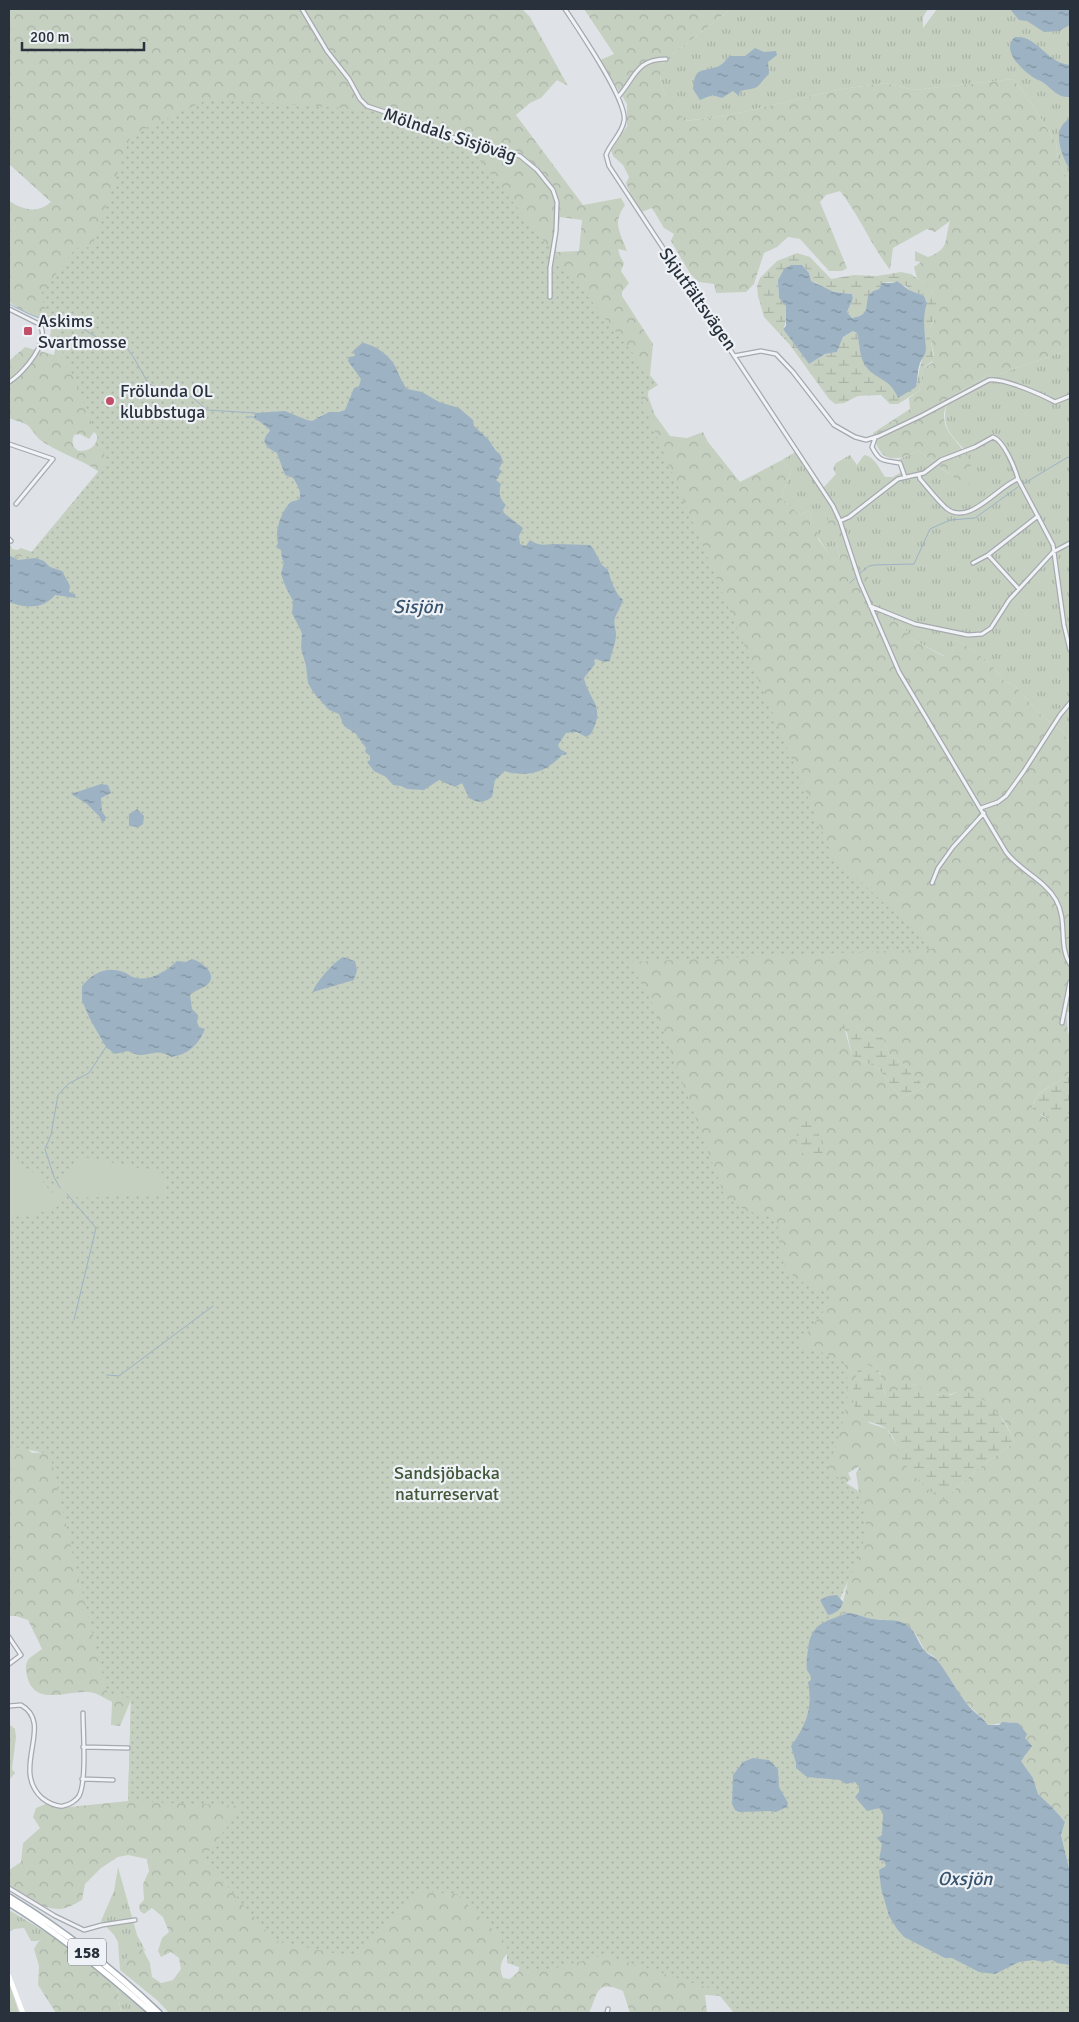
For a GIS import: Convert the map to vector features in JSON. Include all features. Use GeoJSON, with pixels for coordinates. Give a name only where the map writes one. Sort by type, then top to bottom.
{"type":"FeatureCollection","features":[{"type":"Feature","properties":{"kind":"main road","name":"158"},"geometry":{"type":"LineString","coordinates":[[9,1897],[55,1928],[107,1968],[159,2013]]}},
{"type":"Feature","properties":{"kind":"main road","name":"158"},"geometry":{"type":"LineString","coordinates":[[9,1903],[103,1970],[152,2013]]}},
{"type":"Feature","properties":{"kind":"street","name":"Mölndals Sisjöväg"},"geometry":{"type":"LineString","coordinates":[[302,9],[327,51],[349,79],[360,99],[367,106],[388,113],[416,127],[520,156],[537,170],[553,190],[557,202],[556,231],[550,268],[550,297]]}},
{"type":"Feature","properties":{"kind":"street","name":"Skjutfältsvägen"},"geometry":{"type":"LineString","coordinates":[[565,9],[618,97],[624,111],[624,123],[607,151],[606,162],[734,356],[761,350],[776,354],[793,372],[834,425],[858,439],[875,438]]}},
{"type":"Feature","properties":{"kind":"street"},"geometry":{"type":"LineString","coordinates":[[618,97],[639,67],[648,61],[666,58]]}},
{"type":"Feature","properties":{"kind":"street"},"geometry":{"type":"LineString","coordinates":[[9,309],[39,324],[42,328],[40,342],[33,358],[21,374],[9,382]]}},
{"type":"Feature","properties":{"kind":"street"},"geometry":{"type":"LineString","coordinates":[[734,356],[826,495],[840,520],[852,560],[899,672],[1011,859],[1043,884],[1056,900],[1064,922],[1064,952],[1070,964]]}},
{"type":"Feature","properties":{"kind":"street"},"geometry":{"type":"LineString","coordinates":[[905,477],[900,463],[880,459],[872,447],[875,438],[989,380],[997,379],[1055,402],[1070,396]]}},
{"type":"Feature","properties":{"kind":"street"},"geometry":{"type":"LineString","coordinates":[[840,520],[849,517],[882,490],[905,477],[919,475],[941,460],[975,447],[993,437],[999,440],[1053,545],[1064,625],[1070,650]]}},
{"type":"Feature","properties":{"kind":"street"},"geometry":{"type":"LineString","coordinates":[[9,444],[53,459],[16,504]]}},
{"type":"Feature","properties":{"kind":"street"},"geometry":{"type":"LineString","coordinates":[[919,475],[920,479],[945,507],[955,512],[972,510],[1018,480]]}},
{"type":"Feature","properties":{"kind":"street"},"geometry":{"type":"LineString","coordinates":[[973,562],[988,555],[1038,516]]}},
{"type":"Feature","properties":{"kind":"street"},"geometry":{"type":"LineString","coordinates":[[870,606],[915,624],[956,634],[975,635],[990,628],[1019,589],[1053,552],[1070,543]]}},
{"type":"Feature","properties":{"kind":"street"},"geometry":{"type":"LineString","coordinates":[[988,555],[1019,589]]}},
{"type":"Feature","properties":{"kind":"street"},"geometry":{"type":"LineString","coordinates":[[981,808],[998,802],[1006,796],[1070,702]]}},
{"type":"Feature","properties":{"kind":"street"},"geometry":{"type":"LineString","coordinates":[[932,883],[938,868],[959,839],[984,813]]}},
{"type":"Feature","properties":{"kind":"street"},"geometry":{"type":"LineString","coordinates":[[1062,1023],[1070,982]]}},
{"type":"Feature","properties":{"kind":"street"},"geometry":{"type":"LineString","coordinates":[[9,1638],[22,1655],[9,1664]]}},
{"type":"Feature","properties":{"kind":"street"},"geometry":{"type":"LineString","coordinates":[[9,1706],[21,1706],[28,1709],[32,1714],[35,1730],[28,1773],[34,1788],[43,1799],[59,1806],[73,1802],[79,1795],[82,1779],[83,1713]]}},
{"type":"Feature","properties":{"kind":"street"},"geometry":{"type":"LineString","coordinates":[[83,1747],[128,1748]]}},
{"type":"Feature","properties":{"kind":"street"},"geometry":{"type":"LineString","coordinates":[[82,1779],[113,1780]]}},
{"type":"Feature","properties":{"kind":"street"},"geometry":{"type":"LineString","coordinates":[[9,1888],[55,1916],[84,1930],[135,1920]]}},
{"type":"Feature","properties":{"kind":"street"},"geometry":{"type":"LineString","coordinates":[[9,1976],[23,2013]]}},
{"type":"Feature","properties":{"kind":"green space"},"geometry":{"type":"Polygon","coordinates":[[[9,9],[522,9],[530,17],[568,86],[557,80],[541,98],[530,103],[516,115],[583,205],[621,198],[625,205],[619,217],[618,228],[627,251],[618,249],[624,263],[621,271],[629,283],[622,292],[622,296],[653,344],[648,396],[655,415],[670,436],[687,438],[703,432],[708,442],[740,482],[782,460],[791,470],[781,498],[800,515],[808,511],[812,515],[810,525],[817,528],[818,539],[834,561],[840,558],[835,537],[828,530],[828,508],[878,595],[879,610],[905,628],[910,638],[943,656],[953,650],[955,640],[961,642],[989,662],[1005,682],[1014,685],[1041,715],[1063,732],[1070,745],[1070,1012],[1066,1012],[1070,1037],[1070,1072],[1040,1093],[1033,1105],[1032,1113],[1051,1119],[1070,1113],[1070,1872],[1061,1835],[1065,1822],[1038,1794],[1033,1778],[1020,1760],[1026,1755],[1011,1722],[988,1725],[963,1700],[941,1666],[933,1656],[925,1651],[917,1636],[907,1625],[900,1622],[873,1619],[847,1613],[825,1623],[1070,2013],[820,2013],[124,323],[75,726],[18,560],[9,555],[9,542],[12,549],[17,550],[21,548],[41,555],[102,474],[43,442],[27,425],[9,418],[9,361],[25,347],[54,355],[57,341],[50,336],[53,320],[30,314],[9,302],[9,201],[20,207],[30,209],[41,208],[51,202],[9,164],[9,9]],[[560,217],[556,252],[579,251],[582,220],[560,217]],[[94,432],[89,439],[80,434],[74,435],[73,444],[79,451],[87,450],[95,444],[97,434],[94,432]],[[841,1016],[852,1056],[878,1068],[901,1098],[925,1087],[902,1063],[889,1054],[883,1038],[863,1031],[841,1016]],[[880,1372],[855,1384],[853,1394],[869,1423],[887,1429],[897,1445],[949,1495],[980,1467],[1015,1442],[1005,1422],[996,1412],[956,1392],[940,1395],[923,1390],[913,1384],[891,1395],[886,1395],[881,1384],[880,1372]],[[860,1466],[848,1473],[851,1479],[728,1540],[843,1602],[848,1581],[859,1492],[856,1473],[860,1466]]]}},
{"type":"Feature","properties":{"kind":"green space"},"geometry":{"type":"Polygon","coordinates":[[[584,9],[731,9],[670,56],[660,66],[661,82],[666,96],[685,121],[725,116],[842,89],[885,83],[914,90],[1013,79],[1028,98],[1056,143],[1058,159],[1070,185],[1070,349],[1000,374],[987,375],[948,399],[944,413],[945,424],[970,463],[972,472],[970,483],[964,485],[919,451],[902,457],[889,458],[880,450],[873,433],[910,409],[909,398],[919,391],[923,368],[932,363],[934,355],[930,328],[934,320],[934,293],[917,278],[914,267],[921,262],[915,261],[915,251],[928,257],[940,251],[945,243],[950,221],[935,232],[927,229],[893,248],[890,270],[840,191],[826,195],[820,202],[847,268],[842,271],[829,271],[800,239],[788,237],[777,247],[764,253],[754,284],[746,292],[716,293],[714,284],[699,282],[691,275],[671,241],[674,234],[664,228],[652,208],[639,213],[626,183],[629,177],[623,165],[613,156],[611,150],[627,126],[627,104],[600,60],[614,54],[584,9]]]}},
{"type":"Feature","properties":{"kind":"green space"},"geometry":{"type":"Polygon","coordinates":[[[731,9],[928,9],[923,17],[923,28],[937,9],[1070,9],[1070,185],[1058,159],[1056,143],[1028,98],[1013,79],[914,90],[885,83],[842,89],[725,116],[684,121],[666,96],[661,82],[660,66],[670,56],[731,9]]]}},
{"type":"Feature","properties":{"kind":"green space","name":"Sandsjöbacka naturreservat"},"geometry":{"type":"Polygon","coordinates":[[[209,99],[444,115],[658,385],[640,396],[832,855],[933,949],[629,962],[651,1000],[725,1197],[747,1211],[773,1218],[777,1222],[780,1249],[785,1266],[796,1278],[804,1283],[836,1295],[800,1342],[806,1350],[813,1349],[843,1361],[847,1374],[847,1402],[828,1471],[860,1492],[866,1525],[858,1559],[835,1610],[914,1762],[1070,1881],[1070,2013],[734,2013],[715,1990],[605,1955],[537,1973],[507,1963],[507,1944],[457,1894],[418,1891],[376,1936],[353,1957],[275,1941],[203,1859],[243,1806],[128,1801],[131,1698],[108,1695],[50,1454],[9,1446],[9,556],[14,558],[29,555],[107,461],[40,295],[76,248],[92,247],[131,135],[209,99]]]}},
{"type":"Feature","properties":{"kind":"green space"},"geometry":{"type":"Polygon","coordinates":[[[797,253],[810,257],[831,279],[854,275],[877,276],[901,272],[911,274],[922,282],[934,293],[937,301],[937,312],[930,328],[934,360],[923,368],[919,391],[898,404],[890,404],[881,395],[858,396],[844,403],[835,404],[829,399],[790,345],[764,317],[757,286],[760,278],[777,261],[797,253]],[[791,265],[784,271],[780,279],[778,292],[786,308],[786,321],[783,329],[809,364],[825,354],[837,352],[843,337],[853,331],[857,333],[862,357],[868,369],[888,382],[895,390],[897,396],[917,384],[925,348],[924,315],[927,302],[924,296],[909,290],[906,286],[890,282],[882,283],[879,289],[873,291],[867,299],[867,310],[864,314],[852,318],[847,312],[853,298],[852,294],[834,292],[810,281],[809,273],[802,265],[791,265]]]}},
{"type":"Feature","properties":{"kind":"green space"},"geometry":{"type":"Polygon","coordinates":[[[1070,349],[1070,745],[1063,732],[1041,715],[1014,685],[1005,682],[989,662],[961,642],[955,640],[953,650],[944,656],[910,638],[905,628],[879,610],[832,514],[840,558],[834,562],[810,525],[812,515],[808,511],[800,515],[781,498],[791,470],[782,460],[799,450],[823,488],[836,474],[833,468],[836,463],[850,455],[857,465],[864,455],[868,456],[876,463],[885,477],[893,477],[903,471],[899,459],[919,451],[949,474],[964,449],[947,427],[945,415],[948,399],[987,375],[1000,374],[1070,349]]]}},
{"type":"Feature","properties":{"kind":"green space"},"geometry":{"type":"Polygon","coordinates":[[[841,1015],[863,1031],[883,1038],[889,1054],[902,1063],[925,1087],[901,1098],[878,1068],[852,1056],[847,1033],[840,1023],[841,1015]]]}},
{"type":"Feature","properties":{"kind":"green space"},"geometry":{"type":"Polygon","coordinates":[[[1070,1072],[1070,1113],[1058,1120],[1051,1120],[1040,1114],[1032,1114],[1033,1105],[1040,1093],[1070,1072]]]}},
{"type":"Feature","properties":{"kind":"green space"},"geometry":{"type":"Polygon","coordinates":[[[795,1119],[814,1123],[821,1140],[823,1156],[816,1161],[798,1150],[795,1119]]]}},
{"type":"Feature","properties":{"kind":"green space"},"geometry":{"type":"Polygon","coordinates":[[[79,1156],[163,1173],[165,1194],[79,1198],[70,1193],[59,1204],[45,1211],[29,1215],[13,1214],[9,1219],[9,1158],[36,1174],[52,1193],[79,1156]]]}},
{"type":"Feature","properties":{"kind":"green space"},"geometry":{"type":"Polygon","coordinates":[[[9,1219],[722,1996],[705,1995],[707,2013],[630,2013],[623,1991],[607,1986],[599,1990],[589,2013],[169,2013],[158,2001],[120,1970],[135,1948],[142,1948],[150,1963],[152,1977],[161,1983],[173,1980],[181,1969],[179,1958],[171,1952],[161,1957],[158,1951],[162,1938],[169,1932],[163,1917],[152,1908],[144,1914],[140,1911],[139,1905],[144,1900],[143,1884],[149,1871],[147,1859],[128,1855],[118,1857],[101,1868],[85,1884],[82,1900],[63,1909],[46,1907],[9,1886],[9,1870],[21,1862],[23,1843],[40,1828],[33,1817],[36,1808],[48,1803],[59,1808],[128,1801],[131,1700],[120,1726],[111,1725],[112,1702],[94,1693],[46,1695],[38,1692],[31,1686],[26,1666],[28,1660],[42,1649],[28,1620],[9,1616],[9,1368],[27,1448],[32,1453],[47,1452],[9,1219]],[[507,1954],[501,1965],[503,1978],[510,1979],[518,1972],[520,1965],[507,1954]]]}},
{"type":"Feature","properties":{"kind":"green space"},"geometry":{"type":"Polygon","coordinates":[[[865,1364],[879,1372],[886,1395],[891,1395],[908,1382],[937,1395],[951,1395],[961,1390],[971,1393],[994,1409],[1015,1442],[980,1467],[944,1499],[939,1497],[920,1482],[909,1470],[889,1431],[881,1425],[867,1421],[858,1414],[855,1408],[853,1392],[859,1366],[865,1364]]]}},
{"type":"Feature","properties":{"kind":"green space"},"geometry":{"type":"Polygon","coordinates":[[[9,1724],[15,1729],[16,1737],[12,1769],[15,1773],[9,1780],[9,1724]]]}},
{"type":"Feature","properties":{"kind":"green space"},"geometry":{"type":"Polygon","coordinates":[[[118,1867],[137,1935],[146,1952],[142,1948],[128,1956],[120,1970],[118,1942],[101,1921],[114,1891],[118,1867]]]}},
{"type":"Feature","properties":{"kind":"green space"},"geometry":{"type":"Polygon","coordinates":[[[9,1910],[54,1937],[31,1941],[24,1928],[14,1929],[9,1932],[9,1910]]]}},
{"type":"Feature","properties":{"kind":"green space"},"geometry":{"type":"Polygon","coordinates":[[[46,1937],[54,1937],[114,1983],[117,1988],[121,2013],[56,2013],[38,1985],[39,1966],[34,1949],[38,1942],[46,1937]]]}},
{"type":"Feature","properties":{"kind":"green space"},"geometry":{"type":"Polygon","coordinates":[[[9,1982],[19,2013],[9,2013],[9,1982]]]}},
{"type":"Feature","properties":{"kind":"green space"},"geometry":{"type":"Polygon","coordinates":[[[117,1988],[147,2013],[121,2013],[117,1988]]]}},
{"type":"Feature","properties":{"kind":"water"},"geometry":{"type":"Polygon","coordinates":[[[1010,9],[1070,9],[1070,25],[1059,31],[1044,32],[1027,21],[1019,20],[1010,9]]]}},
{"type":"Feature","properties":{"kind":"water"},"geometry":{"type":"Polygon","coordinates":[[[1015,37],[1030,40],[1054,59],[1070,65],[1070,97],[1059,95],[1021,68],[1014,58],[1010,47],[1015,37]]]}},
{"type":"Feature","properties":{"kind":"water"},"geometry":{"type":"Polygon","coordinates":[[[755,48],[764,52],[776,51],[777,55],[768,62],[769,74],[758,87],[740,91],[739,96],[733,91],[722,98],[712,95],[700,100],[693,89],[695,77],[699,72],[719,66],[730,56],[745,56],[755,48]]]}},
{"type":"Feature","properties":{"kind":"water"},"geometry":{"type":"Polygon","coordinates":[[[1070,119],[1070,170],[1061,151],[1059,136],[1060,129],[1070,119]]]}},
{"type":"Feature","properties":{"kind":"water"},"geometry":{"type":"Polygon","coordinates":[[[791,265],[802,265],[809,273],[811,281],[834,292],[852,294],[853,298],[847,312],[852,318],[862,315],[866,311],[868,296],[873,291],[879,289],[882,283],[894,283],[897,281],[909,290],[924,296],[927,303],[924,320],[926,351],[919,366],[916,387],[898,398],[891,386],[868,370],[863,361],[857,333],[853,331],[843,337],[837,352],[825,354],[809,364],[783,329],[786,326],[786,306],[779,298],[778,280],[784,269],[791,265]]]}},
{"type":"Feature","properties":{"kind":"water","name":"Sisjön"},"geometry":{"type":"Polygon","coordinates":[[[362,343],[377,348],[390,359],[407,389],[422,392],[439,402],[459,408],[473,420],[474,426],[500,454],[503,461],[499,469],[502,471],[496,480],[501,484],[500,496],[506,505],[503,510],[504,513],[523,528],[519,536],[520,544],[526,546],[530,540],[543,545],[590,545],[602,565],[608,570],[616,590],[623,600],[614,620],[616,638],[610,661],[594,660],[595,664],[584,678],[597,710],[597,717],[591,734],[586,737],[577,732],[566,733],[558,745],[560,749],[567,753],[566,755],[562,755],[543,769],[533,773],[521,774],[505,771],[495,780],[492,797],[484,801],[475,801],[469,798],[462,783],[455,787],[439,780],[424,790],[407,789],[393,785],[386,777],[374,771],[367,762],[370,760],[370,756],[365,752],[366,748],[356,734],[344,726],[339,714],[329,710],[313,692],[308,683],[301,648],[302,633],[292,613],[293,601],[281,574],[284,562],[281,550],[276,547],[278,543],[278,527],[282,515],[291,502],[299,499],[300,492],[293,478],[285,475],[277,453],[265,444],[264,441],[270,431],[269,429],[254,417],[255,413],[285,411],[312,421],[329,412],[345,410],[354,388],[359,386],[361,379],[348,361],[349,357],[355,356],[353,351],[362,343]]]}},
{"type":"Feature","properties":{"kind":"water"},"geometry":{"type":"Polygon","coordinates":[[[9,555],[18,560],[36,558],[44,561],[50,567],[62,571],[70,586],[69,592],[75,594],[76,598],[55,595],[45,603],[33,606],[21,606],[9,602],[9,555]]]}},
{"type":"Feature","properties":{"kind":"water"},"geometry":{"type":"Polygon","coordinates":[[[101,784],[108,785],[111,793],[101,798],[102,812],[106,817],[105,821],[102,822],[99,816],[87,804],[71,794],[101,784]]]}},
{"type":"Feature","properties":{"kind":"water"},"geometry":{"type":"Polygon","coordinates":[[[137,809],[144,816],[143,824],[139,827],[129,826],[129,814],[137,809]]]}},
{"type":"Feature","properties":{"kind":"water"},"geometry":{"type":"Polygon","coordinates":[[[343,957],[355,961],[357,970],[354,980],[313,992],[325,973],[343,957]]]}},
{"type":"Feature","properties":{"kind":"water"},"geometry":{"type":"Polygon","coordinates":[[[192,959],[208,969],[211,977],[207,985],[190,995],[192,1009],[198,1015],[197,1022],[199,1027],[205,1029],[196,1044],[183,1054],[171,1057],[160,1053],[141,1055],[128,1051],[115,1054],[106,1047],[82,1001],[82,986],[86,981],[95,974],[105,970],[117,970],[139,978],[151,977],[168,969],[177,961],[186,962],[192,959]]]}},
{"type":"Feature","properties":{"kind":"water"},"geometry":{"type":"Polygon","coordinates":[[[837,1595],[843,1602],[842,1605],[838,1611],[828,1615],[820,1600],[828,1596],[837,1595]]]}},
{"type":"Feature","properties":{"kind":"water","name":"Oxsjön"},"geometry":{"type":"Polygon","coordinates":[[[847,1613],[906,1624],[913,1631],[925,1651],[937,1660],[968,1705],[988,1725],[999,1725],[1002,1722],[1018,1723],[1027,1734],[1025,1738],[1032,1746],[1021,1761],[1033,1778],[1038,1794],[1065,1822],[1061,1835],[1070,1872],[1070,1965],[1057,1963],[1052,1960],[1043,1962],[1034,1960],[1019,1962],[995,1974],[979,1972],[952,1958],[945,1958],[904,1937],[897,1929],[889,1916],[881,1888],[879,1870],[886,1866],[884,1861],[879,1860],[882,1844],[877,1838],[882,1835],[883,1813],[879,1808],[867,1811],[855,1797],[859,1792],[859,1787],[855,1782],[846,1784],[840,1780],[807,1777],[796,1768],[791,1746],[801,1731],[809,1709],[808,1682],[811,1680],[807,1670],[807,1655],[812,1634],[825,1622],[847,1613]]]}},
{"type":"Feature","properties":{"kind":"water"},"geometry":{"type":"Polygon","coordinates":[[[753,1758],[769,1760],[778,1769],[779,1787],[788,1803],[787,1807],[776,1812],[739,1812],[735,1810],[732,1804],[733,1775],[743,1762],[753,1758]]]}},
{"type":"Feature","properties":{"kind":"waterway"},"geometry":{"type":"LineString","coordinates":[[9,304],[48,321],[78,326],[105,342],[122,344],[134,358],[148,383],[175,394],[192,397],[207,410],[255,413]]}},
{"type":"Feature","properties":{"kind":"waterway"},"geometry":{"type":"LineString","coordinates":[[246,417],[253,417],[257,420]]}},
{"type":"Feature","properties":{"kind":"waterway"},"geometry":{"type":"LineString","coordinates":[[1023,484],[1068,457],[1070,458]]}},
{"type":"Feature","properties":{"kind":"waterway"},"geometry":{"type":"LineString","coordinates":[[859,574],[869,566],[914,564],[930,529],[950,520],[975,518],[1018,487]]}},
{"type":"Feature","properties":{"kind":"waterway"},"geometry":{"type":"LineString","coordinates":[[850,583],[855,578]]}},
{"type":"Feature","properties":{"kind":"waterway"},"geometry":{"type":"LineString","coordinates":[[60,1188],[54,1177],[45,1149],[51,1135],[58,1095],[68,1084],[89,1073],[106,1047]]}},
{"type":"Feature","properties":{"kind":"waterway"},"geometry":{"type":"LineString","coordinates":[[67,1194],[96,1228],[74,1320]]}},
{"type":"Feature","properties":{"kind":"waterway"},"geometry":{"type":"LineString","coordinates":[[107,1375],[119,1376],[213,1306]]}},
{"type":"Feature","properties":{"kind":"place","name":"Askims Svartmosse"},"geometry":{"type":"Point","coordinates":[28,331]}},
{"type":"Feature","properties":{"kind":"place","name":"Frölunda OL klubbstuga"},"geometry":{"type":"Point","coordinates":[110,401]}}]}
